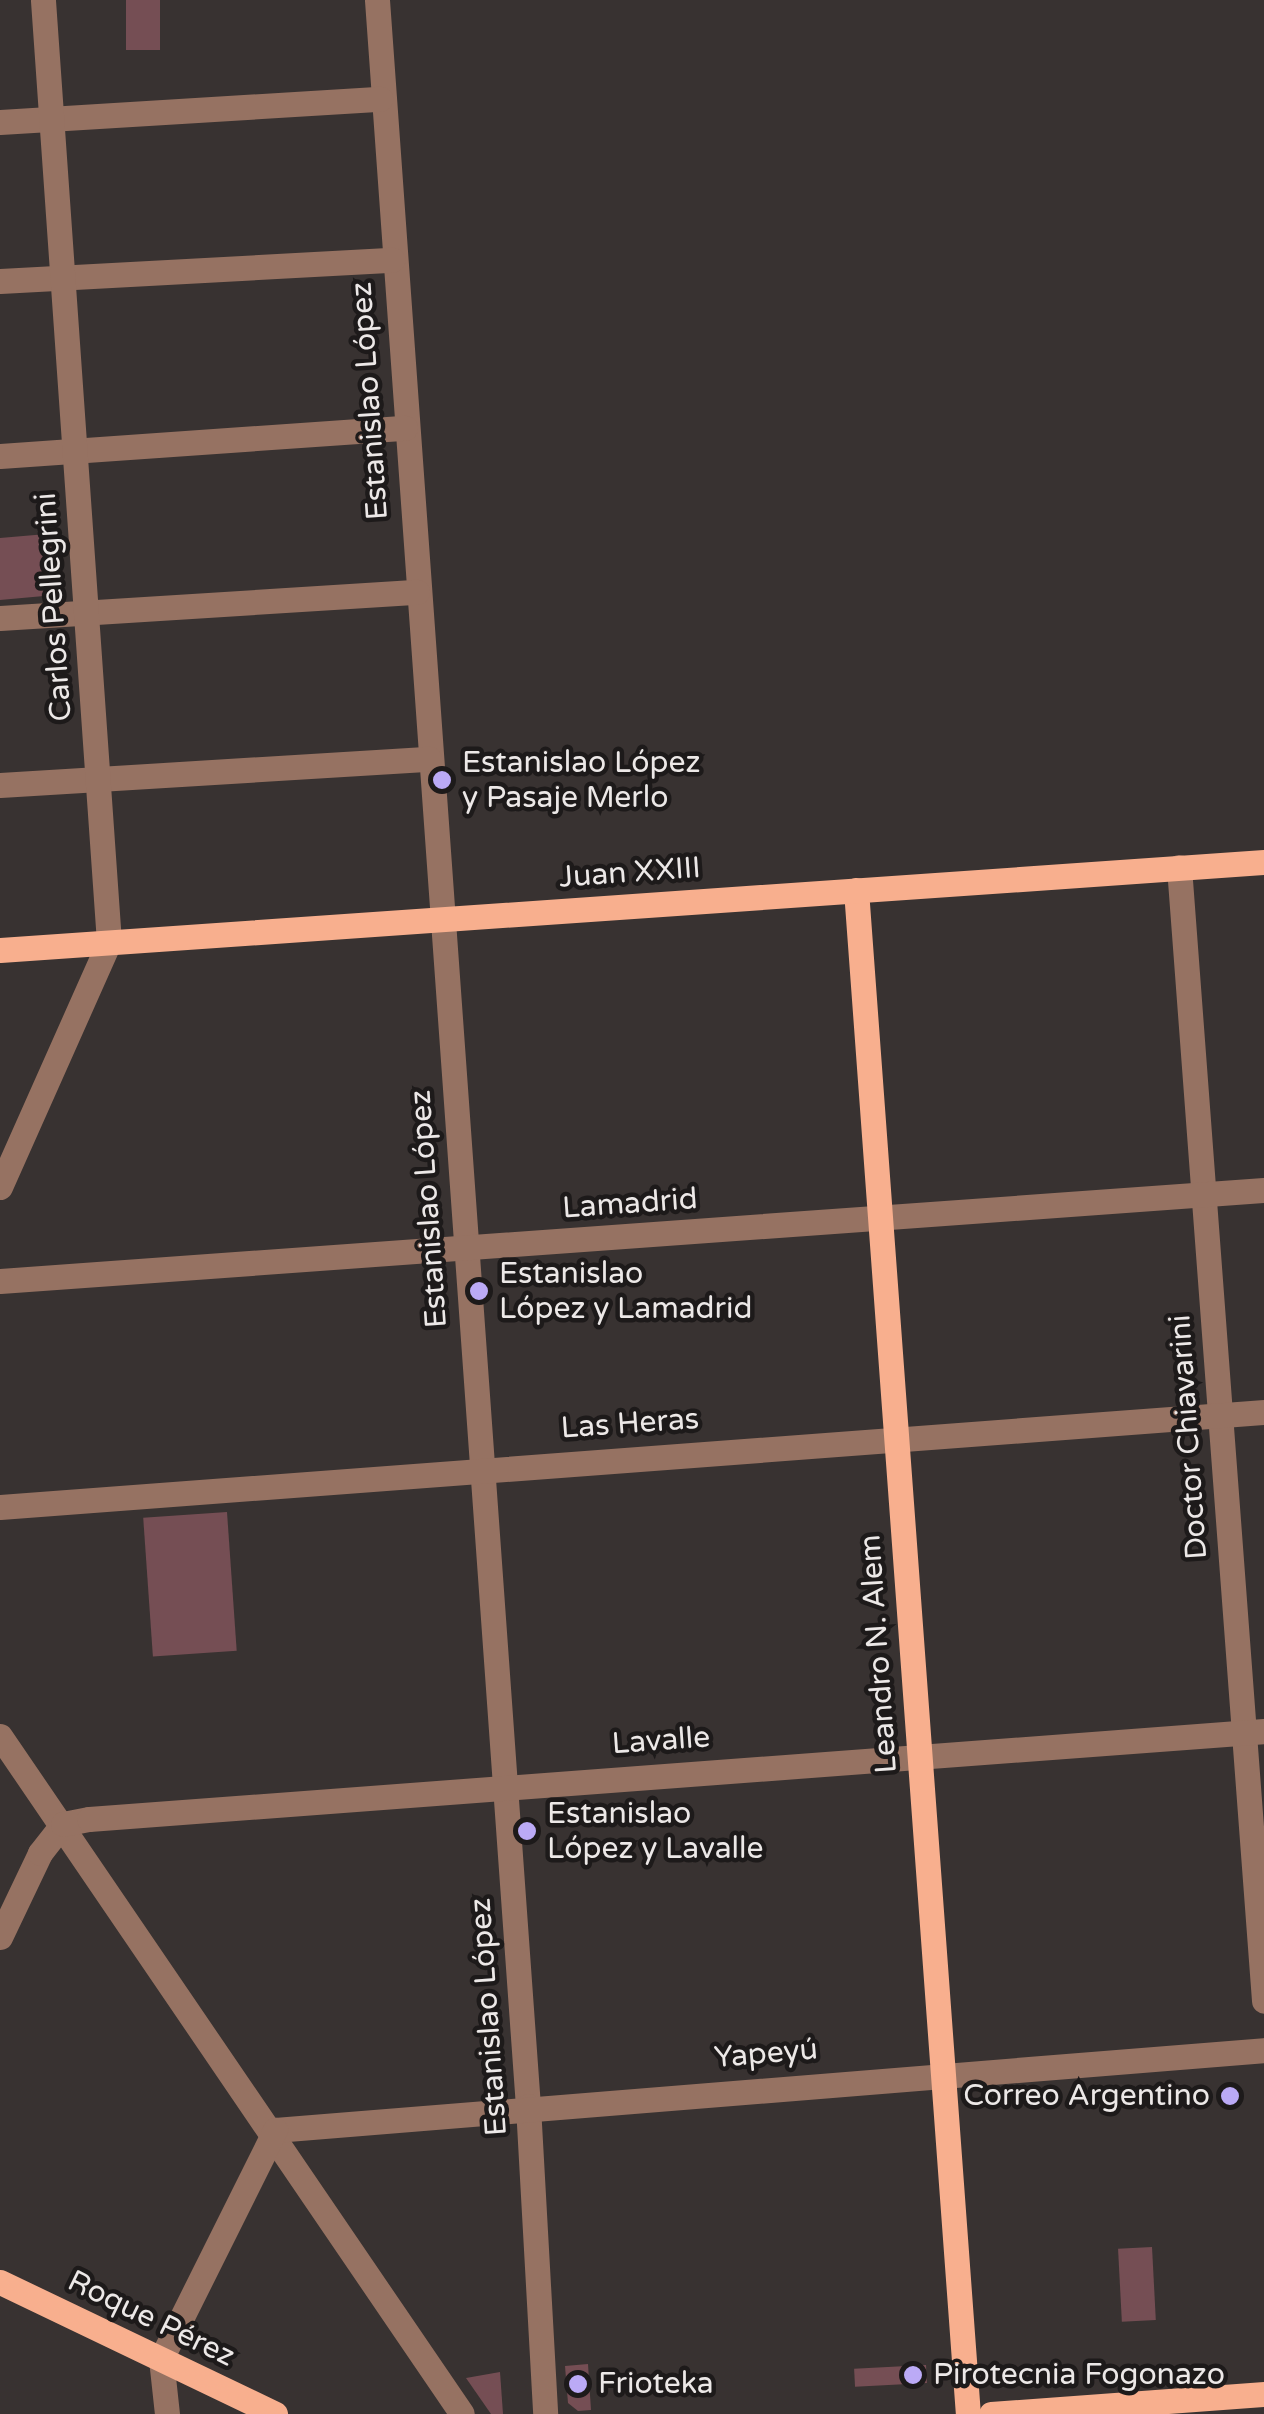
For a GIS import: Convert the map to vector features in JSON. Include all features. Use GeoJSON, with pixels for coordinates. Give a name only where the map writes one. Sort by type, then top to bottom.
{"type":"FeatureCollection","features":[{"type":"Feature","properties":{"kind":"main road","name":"Juan XXIII"},"geometry":{"type":"LineString","coordinates":[[0,950],[1264,862]]}},
{"type":"Feature","properties":{"kind":"main road","name":"Leandro N. Alem"},"geometry":{"type":"LineString","coordinates":[[856,890],[968,2414]]}},
{"type":"Feature","properties":{"kind":"main road","name":"Roque Pérez"},"geometry":{"type":"LineString","coordinates":[[0,2282],[275,2414]]}},
{"type":"Feature","properties":{"kind":"main road"},"geometry":{"type":"LineString","coordinates":[[991,2414],[1264,2394]]}},
{"type":"Feature","properties":{"kind":"street","name":"Carlos Pellegrini"},"geometry":{"type":"LineString","coordinates":[[0,1187],[109,942],[43,0]]}},
{"type":"Feature","properties":{"kind":"street","name":"Estanislao López"},"geometry":{"type":"LineString","coordinates":[[376,0],[380,99],[528,2106],[544,2414]]}},
{"type":"Feature","properties":{"kind":"street"},"geometry":{"type":"LineString","coordinates":[[0,122],[380,99]]}},
{"type":"Feature","properties":{"kind":"street"},"geometry":{"type":"LineString","coordinates":[[0,280],[392,260]]}},
{"type":"Feature","properties":{"kind":"street"},"geometry":{"type":"LineString","coordinates":[[0,456],[405,428]]}},
{"type":"Feature","properties":{"kind":"street"},"geometry":{"type":"LineString","coordinates":[[0,618],[417,592]]}},
{"type":"Feature","properties":{"kind":"street"},"geometry":{"type":"LineString","coordinates":[[0,785],[429,759]]}},
{"type":"Feature","properties":{"kind":"street","name":"Doctor Chiavarini"},"geometry":{"type":"LineString","coordinates":[[1179,868],[1220,1416],[1254,1732],[1264,2001]]}},
{"type":"Feature","properties":{"kind":"street","name":"Lamadrid"},"geometry":{"type":"LineString","coordinates":[[0,1281],[1264,1190]]}},
{"type":"Feature","properties":{"kind":"street","name":"Las Heras"},"geometry":{"type":"LineString","coordinates":[[0,1507],[481,1466],[1264,1412]]}},
{"type":"Feature","properties":{"kind":"street","name":"Lavalle"},"geometry":{"type":"LineString","coordinates":[[63,1824],[505,1785],[1254,1732]]}},
{"type":"Feature","properties":{"kind":"street"},"geometry":{"type":"LineString","coordinates":[[0,1736],[274,2130],[462,2414]]}},
{"type":"Feature","properties":{"kind":"street"},"geometry":{"type":"LineString","coordinates":[[0,1937],[40,1853],[63,1824]]}},
{"type":"Feature","properties":{"kind":"street","name":"Yapeyú"},"geometry":{"type":"LineString","coordinates":[[274,2130],[942,2072],[1264,2050]]}},
{"type":"Feature","properties":{"kind":"street"},"geometry":{"type":"LineString","coordinates":[[167,2414],[161,2359],[274,2130]]}},
{"type":"Feature","properties":{"kind":"building"},"geometry":{"type":"Polygon","coordinates":[[[126,0],[160,0],[160,50],[126,50],[126,0]]]}},
{"type":"Feature","properties":{"kind":"building"},"geometry":{"type":"Polygon","coordinates":[[[58,533],[63,582],[55,595],[0,600],[0,538],[58,533]]]}},
{"type":"Feature","properties":{"kind":"building"},"geometry":{"type":"Polygon","coordinates":[[[227,1512],[237,1651],[153,1657],[143,1518],[227,1512]]]}},
{"type":"Feature","properties":{"kind":"building"},"geometry":{"type":"Polygon","coordinates":[[[1152,2247],[1156,2320],[1122,2322],[1118,2249],[1152,2247]]]}},
{"type":"Feature","properties":{"kind":"building","name":"Frioteka"},"geometry":{"type":"Polygon","coordinates":[[[588,2364],[591,2410],[578,2411],[568,2403],[565,2366],[588,2364]]]}},
{"type":"Feature","properties":{"kind":"building"},"geometry":{"type":"Polygon","coordinates":[[[926,2365],[927,2383],[855,2387],[854,2369],[926,2365]]]}},
{"type":"Feature","properties":{"kind":"building"},"geometry":{"type":"Polygon","coordinates":[[[500,2372],[503,2414],[491,2414],[466,2378],[500,2372]]]}},
{"type":"Feature","properties":{"kind":"place","name":"Estanislao López y Pasaje Merlo"},"geometry":{"type":"Point","coordinates":[442,780]}},
{"type":"Feature","properties":{"kind":"place","name":"Estanislao López y Lamadrid"},"geometry":{"type":"Point","coordinates":[479,1291]}},
{"type":"Feature","properties":{"kind":"place","name":"Estanislao López y Lavalle"},"geometry":{"type":"Point","coordinates":[527,1831]}},
{"type":"Feature","properties":{"kind":"place","name":"Correo Argentino"},"geometry":{"type":"Point","coordinates":[1230,2096]}},
{"type":"Feature","properties":{"kind":"place","name":"Pirotecnia Fogonazo"},"geometry":{"type":"Point","coordinates":[913,2375]}},
{"type":"Feature","properties":{"kind":"place","name":"Frioteka"},"geometry":{"type":"Point","coordinates":[578,2384]}}]}
